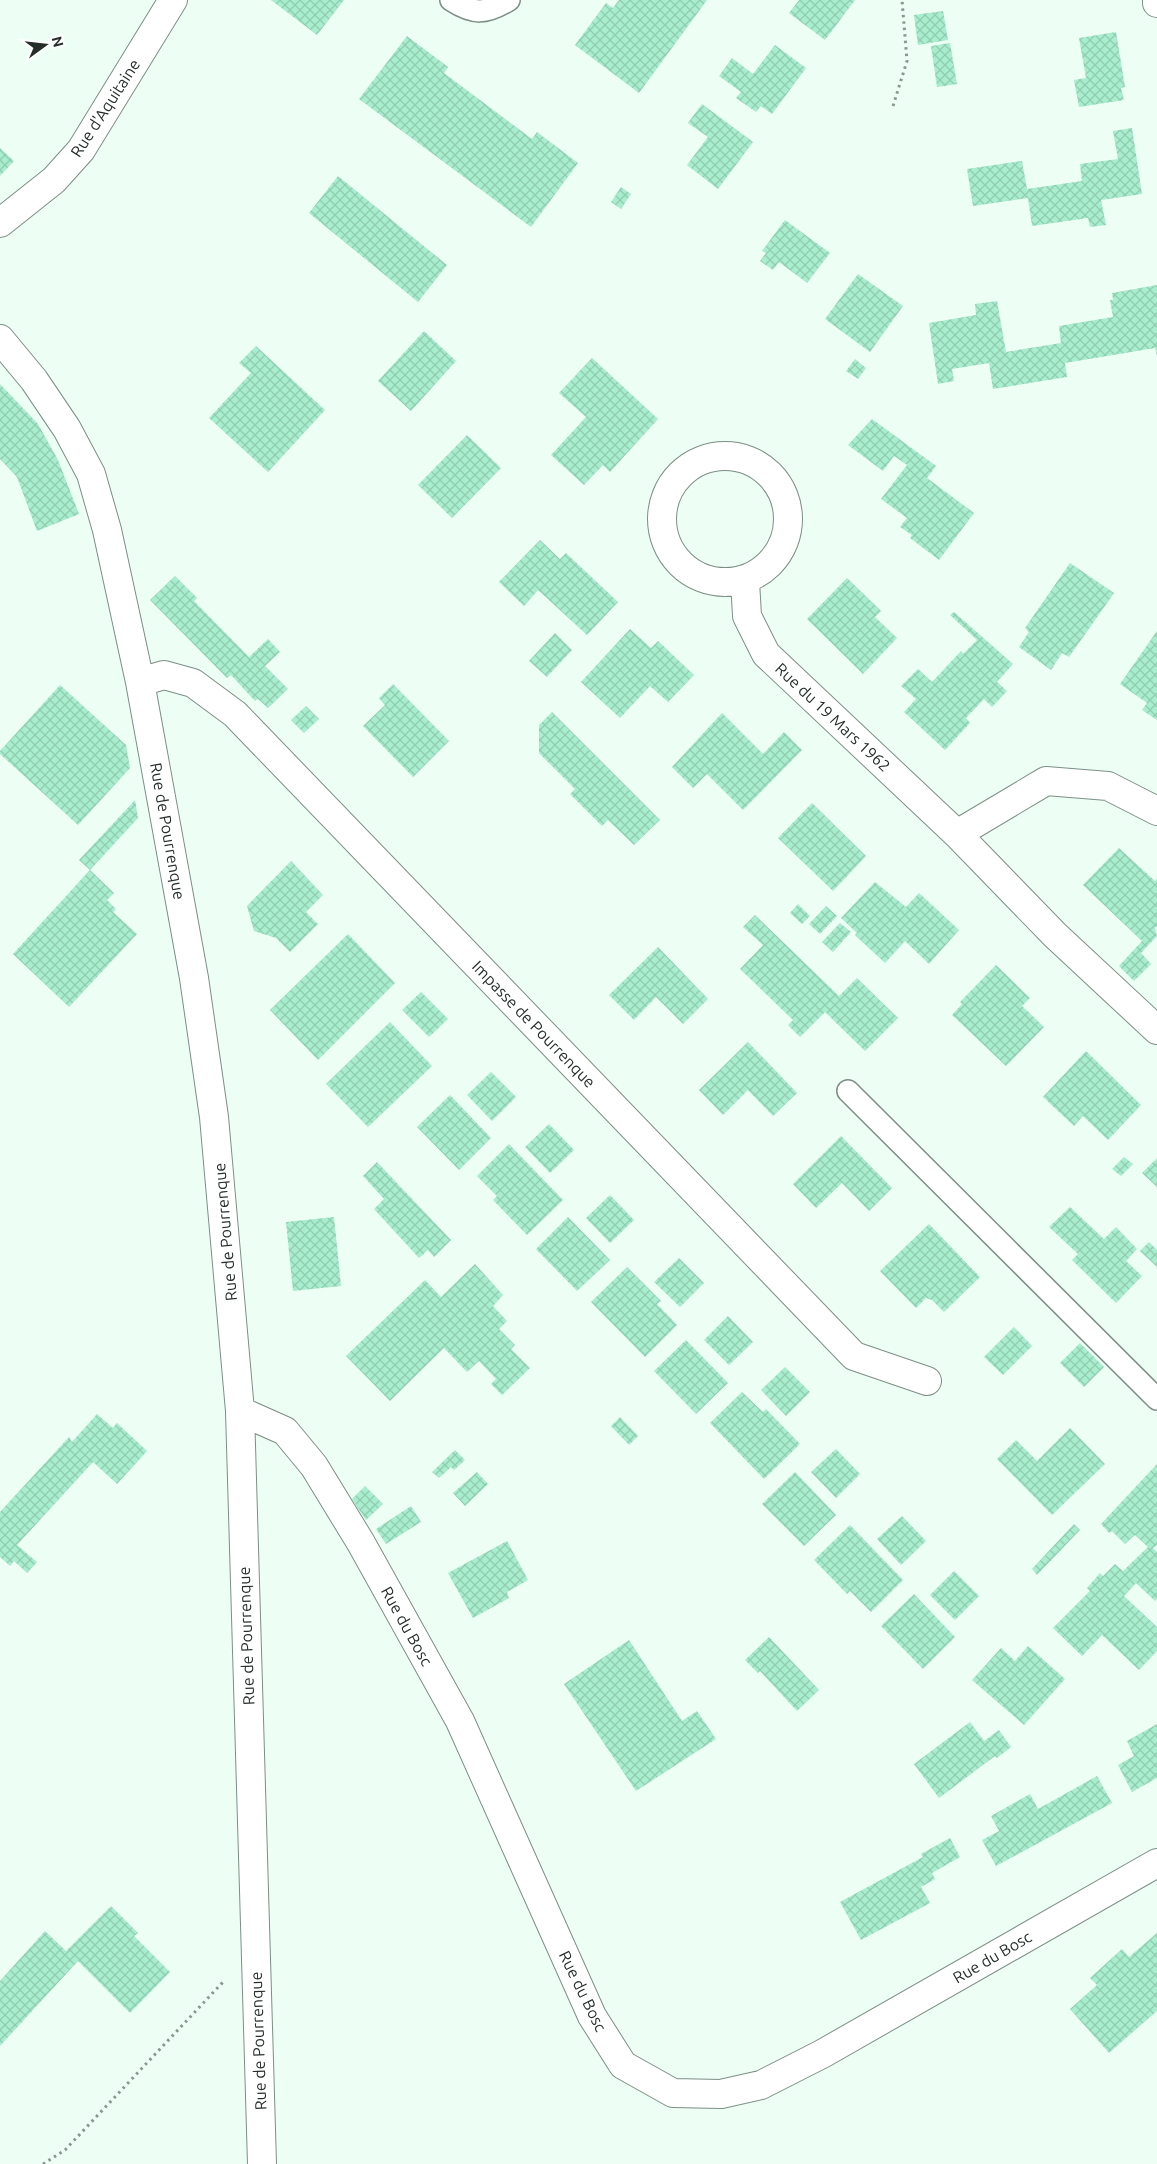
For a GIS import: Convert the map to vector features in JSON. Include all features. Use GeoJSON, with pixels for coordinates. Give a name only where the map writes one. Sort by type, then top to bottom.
{"type":"FeatureCollection","features":[{"type":"Feature","properties":{"kind":"street","name":"Rue d'Aquitaine"},"geometry":{"type":"LineString","coordinates":[[0,223],[54,180],[81,150],[173,0]]}},
{"type":"Feature","properties":{"kind":"street","name":"Rue de Pourrenque"},"geometry":{"type":"LineString","coordinates":[[0,339],[34,380],[67,428],[91,474],[107,530],[140,682],[194,978],[214,1117],[240,1411],[262,2164]]}},
{"type":"Feature","properties":{"kind":"street"},"geometry":{"type":"LineString","coordinates":[[716,456],[737,456],[750,461],[773,477],[784,495],[789,515],[787,536],[778,556],[769,566],[745,581],[724,584],[704,580],[685,569],[671,553],[663,534],[662,513],[667,493],[679,475],[696,462],[716,456]]}},
{"type":"Feature","properties":{"kind":"street","name":"Rue du 19 Mars 1962"},"geometry":{"type":"LineString","coordinates":[[745,581],[747,616],[766,654],[958,834],[1056,936],[1157,1030]]}},
{"type":"Feature","properties":{"kind":"street","name":"Impasse de Pourrenque"},"geometry":{"type":"LineString","coordinates":[[140,682],[164,675],[193,682],[234,714],[854,1356],[926,1381]]}},
{"type":"Feature","properties":{"kind":"street"},"geometry":{"type":"LineString","coordinates":[[958,834],[1046,781],[1108,786],[1157,811]]}},
{"type":"Feature","properties":{"kind":"street","name":"Rue du Bosc"},"geometry":{"type":"LineString","coordinates":[[240,1411],[285,1431],[314,1466],[361,1543],[460,1721],[592,2016],[624,2065],[673,2093],[721,2094],[761,2085],[822,2054],[1157,1863]]}},
{"type":"Feature","properties":{"kind":"lane"},"geometry":{"type":"LineString","coordinates":[[451,0],[466,10],[492,10],[509,0]]}},
{"type":"Feature","properties":{"kind":"lane"},"geometry":{"type":"LineString","coordinates":[[848,1091],[1157,1399]]}},
{"type":"Feature","properties":{"kind":"path"},"geometry":{"type":"LineString","coordinates":[[893,106],[907,61],[902,0]]}},
{"type":"Feature","properties":{"kind":"path"},"geometry":{"type":"LineString","coordinates":[[43,2164],[65,2150],[221,1982],[256,1960]]}},
{"type":"Feature","properties":{"kind":"building"},"geometry":{"type":"Polygon","coordinates":[[[271,0],[344,0],[317,35],[271,0]]]}},
{"type":"Feature","properties":{"kind":"building"},"geometry":{"type":"Polygon","coordinates":[[[619,0],[707,0],[639,93],[575,45],[606,3],[613,8],[619,0]]]}},
{"type":"Feature","properties":{"kind":"building"},"geometry":{"type":"Polygon","coordinates":[[[799,0],[855,0],[825,40],[789,13],[799,0]]]}},
{"type":"Feature","properties":{"kind":"building"},"geometry":{"type":"Polygon","coordinates":[[[943,11],[948,40],[918,45],[914,15],[943,11]]]}},
{"type":"Feature","properties":{"kind":"building"},"geometry":{"type":"Polygon","coordinates":[[[1116,32],[1125,87],[1121,88],[1124,100],[1079,107],[1074,80],[1086,78],[1079,38],[1116,32]]]}},
{"type":"Feature","properties":{"kind":"building"},"geometry":{"type":"Polygon","coordinates":[[[407,36],[448,67],[444,73],[532,139],[537,132],[578,163],[531,227],[359,99],[407,36]]]}},
{"type":"Feature","properties":{"kind":"building"},"geometry":{"type":"Polygon","coordinates":[[[950,43],[957,84],[937,87],[931,46],[950,43]]]}},
{"type":"Feature","properties":{"kind":"building"},"geometry":{"type":"Polygon","coordinates":[[[775,45],[806,68],[772,114],[761,106],[756,112],[736,98],[741,92],[719,76],[732,58],[753,74],[775,45]]]}},
{"type":"Feature","properties":{"kind":"building"},"geometry":{"type":"Polygon","coordinates":[[[702,104],[753,142],[718,189],[687,165],[708,137],[688,123],[702,104]]]}},
{"type":"Feature","properties":{"kind":"building"},"geometry":{"type":"Polygon","coordinates":[[[1132,128],[1142,194],[1101,200],[1106,225],[1090,227],[1088,218],[1032,226],[1028,198],[973,206],[967,169],[1022,161],[1027,189],[1082,181],[1080,164],[1118,159],[1113,131],[1132,128]]]}},
{"type":"Feature","properties":{"kind":"building"},"geometry":{"type":"Polygon","coordinates":[[[0,148],[14,161],[0,176],[0,148]]]}},
{"type":"Feature","properties":{"kind":"building"},"geometry":{"type":"Polygon","coordinates":[[[338,176],[447,265],[418,302],[309,213],[338,176]]]}},
{"type":"Feature","properties":{"kind":"building"},"geometry":{"type":"Polygon","coordinates":[[[621,187],[631,194],[621,209],[611,202],[621,187]]]}},
{"type":"Feature","properties":{"kind":"building"},"geometry":{"type":"Polygon","coordinates":[[[785,220],[830,253],[807,283],[779,262],[773,270],[760,261],[766,253],[762,251],[785,220]]]}},
{"type":"Feature","properties":{"kind":"building"},"geometry":{"type":"Polygon","coordinates":[[[858,274],[903,306],[870,352],[825,319],[858,274]]]}},
{"type":"Feature","properties":{"kind":"building"},"geometry":{"type":"Polygon","coordinates":[[[1157,285],[1157,356],[1155,348],[1065,363],[1067,377],[993,389],[989,363],[952,369],[954,381],[938,384],[929,323],[976,315],[975,304],[997,301],[1006,352],[1061,343],[1059,326],[1113,317],[1110,300],[1113,300],[1112,293],[1157,285]]]}},
{"type":"Feature","properties":{"kind":"building"},"geometry":{"type":"Polygon","coordinates":[[[424,331],[456,361],[411,411],[378,381],[424,331]]]}},
{"type":"Feature","properties":{"kind":"building"},"geometry":{"type":"Polygon","coordinates":[[[256,346],[325,410],[268,472],[209,418],[251,373],[239,363],[256,346]]]}},
{"type":"Feature","properties":{"kind":"building"},"geometry":{"type":"Polygon","coordinates":[[[592,358],[658,419],[610,472],[603,465],[584,485],[551,455],[586,417],[559,393],[592,358]]]}},
{"type":"Feature","properties":{"kind":"building"},"geometry":{"type":"Polygon","coordinates":[[[855,359],[866,368],[858,379],[846,371],[855,359]]]}},
{"type":"Feature","properties":{"kind":"building"},"geometry":{"type":"Polygon","coordinates":[[[0,384],[38,424],[58,460],[79,514],[37,531],[17,477],[0,459],[0,384]]]}},
{"type":"Feature","properties":{"kind":"building"},"geometry":{"type":"Polygon","coordinates":[[[872,419],[936,466],[927,478],[974,513],[939,560],[910,538],[912,535],[900,527],[907,518],[881,499],[907,465],[894,456],[883,471],[848,445],[872,419]]]}},
{"type":"Feature","properties":{"kind":"building"},"geometry":{"type":"Polygon","coordinates":[[[467,435],[501,468],[452,518],[418,485],[467,435]]]}},
{"type":"Feature","properties":{"kind":"building"},"geometry":{"type":"Polygon","coordinates":[[[540,540],[560,559],[566,553],[618,602],[587,635],[538,590],[524,606],[499,582],[540,540]]]}},
{"type":"Feature","properties":{"kind":"building"},"geometry":{"type":"Polygon","coordinates":[[[1070,563],[1114,593],[1069,657],[1062,653],[1051,670],[1019,647],[1029,632],[1025,628],[1070,563]]]}},
{"type":"Feature","properties":{"kind":"building"},"geometry":{"type":"Polygon","coordinates":[[[175,576],[197,598],[194,601],[249,657],[268,639],[280,652],[265,666],[288,689],[268,708],[258,699],[255,701],[231,675],[227,678],[150,600],[175,576]]]}},
{"type":"Feature","properties":{"kind":"building"},"geometry":{"type":"Polygon","coordinates":[[[847,578],[881,611],[875,617],[897,638],[863,674],[807,619],[847,578]]]}},
{"type":"Feature","properties":{"kind":"building"},"geometry":{"type":"Polygon","coordinates":[[[954,612],[1013,664],[997,682],[1007,691],[992,707],[984,699],[966,718],[970,723],[945,750],[904,712],[916,699],[901,686],[918,669],[932,682],[961,651],[963,654],[977,640],[950,615],[954,612]]]}},
{"type":"Feature","properties":{"kind":"building"},"geometry":{"type":"Polygon","coordinates":[[[630,629],[651,648],[658,641],[694,675],[668,702],[650,686],[620,718],[581,682],[630,629]]]}},
{"type":"Feature","properties":{"kind":"building"},"geometry":{"type":"Polygon","coordinates":[[[1157,631],[1157,720],[1142,710],[1147,703],[1120,684],[1157,631]]]}},
{"type":"Feature","properties":{"kind":"building"},"geometry":{"type":"Polygon","coordinates":[[[555,633],[572,650],[547,677],[529,661],[555,633]]]}},
{"type":"Feature","properties":{"kind":"building"},"geometry":{"type":"Polygon","coordinates":[[[393,684],[449,741],[413,777],[363,726],[385,705],[379,698],[393,684]]]}},
{"type":"Feature","properties":{"kind":"building"},"geometry":{"type":"Polygon","coordinates":[[[60,685],[126,745],[130,768],[78,825],[0,754],[0,751],[60,685]]]}},
{"type":"Feature","properties":{"kind":"building"},"geometry":{"type":"Polygon","coordinates":[[[306,706],[319,719],[304,733],[291,720],[306,706]]]}},
{"type":"Feature","properties":{"kind":"building"},"geometry":{"type":"Polygon","coordinates":[[[552,712],[660,820],[634,845],[608,820],[602,826],[570,794],[575,789],[539,753],[539,725],[552,712]]]}},
{"type":"Feature","properties":{"kind":"building"},"geometry":{"type":"Polygon","coordinates":[[[722,713],[763,754],[784,732],[802,750],[743,810],[707,774],[693,788],[672,767],[722,713]]]}},
{"type":"Feature","properties":{"kind":"building"},"geometry":{"type":"Polygon","coordinates":[[[135,800],[138,818],[90,870],[79,860],[135,800]]]}},
{"type":"Feature","properties":{"kind":"building"},"geometry":{"type":"Polygon","coordinates":[[[812,803],[866,856],[833,891],[778,838],[812,803]]]}},
{"type":"Feature","properties":{"kind":"building"},"geometry":{"type":"Polygon","coordinates":[[[1119,848],[1155,881],[1157,879],[1157,926],[1155,928],[1157,936],[1141,953],[1151,964],[1134,981],[1119,966],[1142,941],[1083,885],[1119,848]]]}},
{"type":"Feature","properties":{"kind":"building"},"geometry":{"type":"Polygon","coordinates":[[[291,861],[323,895],[306,912],[318,924],[290,952],[276,938],[254,931],[247,906],[291,861]]]}},
{"type":"Feature","properties":{"kind":"building"},"geometry":{"type":"Polygon","coordinates":[[[90,870],[114,893],[107,900],[116,909],[113,912],[137,934],[69,1007],[13,954],[90,870]]]}},
{"type":"Feature","properties":{"kind":"building"},"geometry":{"type":"Polygon","coordinates":[[[875,882],[906,907],[919,893],[959,930],[929,964],[905,941],[885,963],[855,935],[857,933],[841,918],[875,882]]]}},
{"type":"Feature","properties":{"kind":"building"},"geometry":{"type":"Polygon","coordinates":[[[798,904],[810,916],[802,924],[790,913],[798,904]]]}},
{"type":"Feature","properties":{"kind":"building"},"geometry":{"type":"Polygon","coordinates":[[[826,906],[837,916],[820,934],[809,924],[826,906]]]}},
{"type":"Feature","properties":{"kind":"building"},"geometry":{"type":"Polygon","coordinates":[[[755,915],[839,996],[857,978],[898,1018],[865,1051],[825,1012],[800,1037],[788,1025],[793,1020],[740,969],[763,945],[743,927],[755,915]]]}},
{"type":"Feature","properties":{"kind":"building"},"geometry":{"type":"Polygon","coordinates":[[[840,923],[851,932],[833,952],[822,942],[840,923]]]}},
{"type":"Feature","properties":{"kind":"building"},"geometry":{"type":"Polygon","coordinates":[[[348,934],[395,983],[318,1060],[270,1010],[348,934]]]}},
{"type":"Feature","properties":{"kind":"building"},"geometry":{"type":"Polygon","coordinates":[[[658,947],[708,999],[683,1024],[656,997],[634,1020],[609,995],[658,947]]]}},
{"type":"Feature","properties":{"kind":"building"},"geometry":{"type":"Polygon","coordinates":[[[996,965],[1030,998],[1022,1006],[1044,1027],[1006,1066],[952,1015],[962,1004],[960,1002],[996,965]]]}},
{"type":"Feature","properties":{"kind":"building"},"geometry":{"type":"Polygon","coordinates":[[[421,992],[448,1019],[429,1037],[402,1010],[421,992]]]}},
{"type":"Feature","properties":{"kind":"building"},"geometry":{"type":"Polygon","coordinates":[[[390,1022],[432,1066],[368,1127],[326,1084],[390,1022]]]}},
{"type":"Feature","properties":{"kind":"building"},"geometry":{"type":"Polygon","coordinates":[[[748,1042],[797,1093],[773,1116],[748,1090],[723,1115],[699,1090],[748,1042]]]}},
{"type":"Feature","properties":{"kind":"building"},"geometry":{"type":"Polygon","coordinates":[[[1086,1051],[1141,1105],[1108,1140],[1083,1116],[1074,1126],[1043,1097],[1086,1051]]]}},
{"type":"Feature","properties":{"kind":"building"},"geometry":{"type":"Polygon","coordinates":[[[491,1072],[516,1097],[492,1121],[467,1095],[491,1072]]]}},
{"type":"Feature","properties":{"kind":"building"},"geometry":{"type":"Polygon","coordinates":[[[450,1095],[491,1138],[459,1170],[417,1127],[450,1095]]]}},
{"type":"Feature","properties":{"kind":"building"},"geometry":{"type":"Polygon","coordinates":[[[549,1124],[574,1150],[550,1173],[525,1147],[549,1124]]]}},
{"type":"Feature","properties":{"kind":"building"},"geometry":{"type":"Polygon","coordinates":[[[841,1136],[892,1188],[869,1211],[842,1183],[816,1208],[793,1184],[841,1136]]]}},
{"type":"Feature","properties":{"kind":"building"},"geometry":{"type":"Polygon","coordinates":[[[509,1144],[563,1200],[527,1235],[493,1200],[497,1196],[477,1176],[509,1144]]]}},
{"type":"Feature","properties":{"kind":"building"},"geometry":{"type":"Polygon","coordinates":[[[1124,1157],[1133,1164],[1121,1176],[1112,1169],[1124,1157]]]}},
{"type":"Feature","properties":{"kind":"building"},"geometry":{"type":"Polygon","coordinates":[[[1157,1158],[1157,1187],[1142,1173],[1157,1158]]]}},
{"type":"Feature","properties":{"kind":"building"},"geometry":{"type":"Polygon","coordinates":[[[377,1162],[451,1240],[434,1257],[428,1250],[419,1258],[374,1209],[384,1199],[363,1176],[377,1162]]]}},
{"type":"Feature","properties":{"kind":"building"},"geometry":{"type":"Polygon","coordinates":[[[610,1195],[634,1220],[610,1243],[586,1218],[610,1195]]]}},
{"type":"Feature","properties":{"kind":"building"},"geometry":{"type":"Polygon","coordinates":[[[1070,1207],[1104,1239],[1116,1227],[1137,1249],[1126,1261],[1142,1276],[1116,1303],[1072,1260],[1078,1254],[1049,1227],[1070,1207]]]}},
{"type":"Feature","properties":{"kind":"building"},"geometry":{"type":"Polygon","coordinates":[[[334,1217],[341,1286],[293,1291],[286,1222],[334,1217]]]}},
{"type":"Feature","properties":{"kind":"building"},"geometry":{"type":"Polygon","coordinates":[[[568,1217],[610,1260],[577,1291],[536,1249],[568,1217]]]}},
{"type":"Feature","properties":{"kind":"building"},"geometry":{"type":"Polygon","coordinates":[[[929,1224],[980,1277],[944,1312],[932,1300],[926,1298],[916,1308],[880,1271],[929,1224]]]}},
{"type":"Feature","properties":{"kind":"building"},"geometry":{"type":"Polygon","coordinates":[[[1149,1242],[1157,1250],[1157,1267],[1140,1251],[1149,1242]]]}},
{"type":"Feature","properties":{"kind":"building"},"geometry":{"type":"Polygon","coordinates":[[[679,1258],[704,1283],[680,1307],[654,1282],[679,1258]]]}},
{"type":"Feature","properties":{"kind":"building"},"geometry":{"type":"Polygon","coordinates":[[[475,1264],[503,1295],[493,1306],[507,1321],[499,1329],[515,1345],[511,1349],[530,1368],[502,1395],[491,1384],[496,1379],[479,1361],[467,1372],[444,1348],[390,1401],[346,1356],[425,1280],[441,1297],[475,1264]]]}},
{"type":"Feature","properties":{"kind":"building"},"geometry":{"type":"Polygon","coordinates":[[[627,1267],[661,1301],[657,1304],[677,1325],[645,1357],[591,1302],[627,1267]]]}},
{"type":"Feature","properties":{"kind":"building"},"geometry":{"type":"Polygon","coordinates":[[[728,1316],[753,1342],[729,1365],[704,1340],[728,1316]]]}},
{"type":"Feature","properties":{"kind":"building"},"geometry":{"type":"Polygon","coordinates":[[[1014,1327],[1032,1346],[1003,1375],[984,1357],[1014,1327]]]}},
{"type":"Feature","properties":{"kind":"building"},"geometry":{"type":"Polygon","coordinates":[[[686,1340],[728,1383],[696,1414],[654,1371],[686,1340]]]}},
{"type":"Feature","properties":{"kind":"building"},"geometry":{"type":"Polygon","coordinates":[[[1080,1343],[1104,1367],[1084,1387],[1060,1363],[1080,1343]]]}},
{"type":"Feature","properties":{"kind":"building"},"geometry":{"type":"Polygon","coordinates":[[[785,1367],[810,1392],[786,1416],[761,1390],[785,1367]]]}},
{"type":"Feature","properties":{"kind":"building"},"geometry":{"type":"Polygon","coordinates":[[[742,1392],[763,1412],[766,1409],[800,1444],[764,1479],[710,1423],[742,1392]]]}},
{"type":"Feature","properties":{"kind":"building"},"geometry":{"type":"Polygon","coordinates":[[[97,1414],[113,1428],[117,1423],[147,1451],[117,1484],[93,1462],[17,1545],[37,1562],[27,1573],[14,1561],[10,1566],[0,1557],[0,1512],[69,1437],[72,1442],[97,1414]]]}},
{"type":"Feature","properties":{"kind":"building"},"geometry":{"type":"Polygon","coordinates":[[[620,1417],[638,1436],[629,1445],[611,1426],[620,1417]]]}},
{"type":"Feature","properties":{"kind":"building"},"geometry":{"type":"Polygon","coordinates":[[[1070,1428],[1105,1464],[1052,1515],[997,1459],[1016,1440],[1037,1461],[1070,1428]]]}},
{"type":"Feature","properties":{"kind":"building"},"geometry":{"type":"Polygon","coordinates":[[[836,1449],[860,1474],[836,1498],[811,1472],[836,1449]]]}},
{"type":"Feature","properties":{"kind":"building"},"geometry":{"type":"Polygon","coordinates":[[[455,1450],[465,1460],[454,1470],[451,1467],[439,1478],[432,1472],[455,1450]]]}},
{"type":"Feature","properties":{"kind":"building"},"geometry":{"type":"Polygon","coordinates":[[[1157,1464],[1157,1545],[1153,1548],[1157,1552],[1157,1599],[1155,1601],[1136,1583],[1124,1596],[1157,1627],[1157,1651],[1139,1670],[1102,1635],[1082,1656],[1053,1628],[1090,1591],[1087,1588],[1100,1573],[1103,1576],[1115,1564],[1123,1571],[1148,1547],[1135,1535],[1125,1544],[1112,1531],[1109,1533],[1101,1524],[1157,1464]]]}},
{"type":"Feature","properties":{"kind":"building"},"geometry":{"type":"Polygon","coordinates":[[[477,1472],[488,1484],[465,1506],[453,1493],[477,1472]]]}},
{"type":"Feature","properties":{"kind":"building"},"geometry":{"type":"Polygon","coordinates":[[[795,1472],[836,1515],[804,1546],[762,1504],[795,1472]]]}},
{"type":"Feature","properties":{"kind":"building"},"geometry":{"type":"Polygon","coordinates":[[[365,1486],[383,1504],[366,1520],[352,1499],[365,1486]]]}},
{"type":"Feature","properties":{"kind":"building"},"geometry":{"type":"Polygon","coordinates":[[[411,1506],[421,1522],[386,1544],[376,1529],[411,1506]]]}},
{"type":"Feature","properties":{"kind":"building"},"geometry":{"type":"Polygon","coordinates":[[[902,1516],[926,1541],[901,1565],[877,1539],[902,1516]]]}},
{"type":"Feature","properties":{"kind":"building"},"geometry":{"type":"Polygon","coordinates":[[[1074,1524],[1080,1530],[1037,1575],[1032,1569],[1074,1524]]]}},
{"type":"Feature","properties":{"kind":"building"},"geometry":{"type":"Polygon","coordinates":[[[850,1525],[903,1580],[871,1612],[850,1591],[847,1594],[814,1560],[850,1525]]]}},
{"type":"Feature","properties":{"kind":"building"},"geometry":{"type":"Polygon","coordinates":[[[507,1541],[528,1580],[507,1592],[509,1598],[473,1618],[448,1573],[507,1541]]]}},
{"type":"Feature","properties":{"kind":"building"},"geometry":{"type":"Polygon","coordinates":[[[954,1571],[979,1596],[955,1620],[930,1595],[954,1571]]]}},
{"type":"Feature","properties":{"kind":"building"},"geometry":{"type":"Polygon","coordinates":[[[914,1594],[955,1637],[923,1669],[881,1626],[914,1594]]]}},
{"type":"Feature","properties":{"kind":"building"},"geometry":{"type":"Polygon","coordinates":[[[769,1637],[819,1690],[797,1711],[760,1671],[758,1673],[745,1660],[769,1637]]]}},
{"type":"Feature","properties":{"kind":"building"},"geometry":{"type":"Polygon","coordinates":[[[629,1640],[682,1721],[697,1711],[716,1739],[636,1791],[564,1684],[629,1640]]]}},
{"type":"Feature","properties":{"kind":"building"},"geometry":{"type":"Polygon","coordinates":[[[1028,1646],[1065,1679],[1024,1725],[972,1680],[1001,1648],[1015,1661],[1028,1646]]]}},
{"type":"Feature","properties":{"kind":"building"},"geometry":{"type":"Polygon","coordinates":[[[970,1722],[984,1741],[999,1730],[1011,1747],[997,1758],[995,1756],[939,1798],[914,1764],[970,1722]]]}},
{"type":"Feature","properties":{"kind":"building"},"geometry":{"type":"Polygon","coordinates":[[[1157,1724],[1157,1778],[1132,1792],[1118,1765],[1134,1756],[1127,1741],[1157,1724]]]}},
{"type":"Feature","properties":{"kind":"building"},"geometry":{"type":"Polygon","coordinates":[[[1097,1776],[1112,1803],[996,1866],[982,1840],[999,1831],[991,1816],[1030,1794],[1038,1809],[1097,1776]]]}},
{"type":"Feature","properties":{"kind":"building"},"geometry":{"type":"Polygon","coordinates":[[[950,1838],[960,1857],[932,1873],[935,1879],[921,1887],[930,1903],[861,1940],[840,1902],[923,1857],[921,1854],[950,1838]]]}},
{"type":"Feature","properties":{"kind":"building"},"geometry":{"type":"Polygon","coordinates":[[[111,1906],[138,1933],[134,1936],[170,1972],[130,2013],[78,1961],[0,2046],[0,1981],[45,1931],[66,1951],[111,1906]]]}},
{"type":"Feature","properties":{"kind":"building"},"geometry":{"type":"Polygon","coordinates":[[[1157,1933],[1157,2011],[1109,2053],[1070,2009],[1097,1985],[1090,1978],[1122,1949],[1129,1957],[1157,1933]]]}}]}
